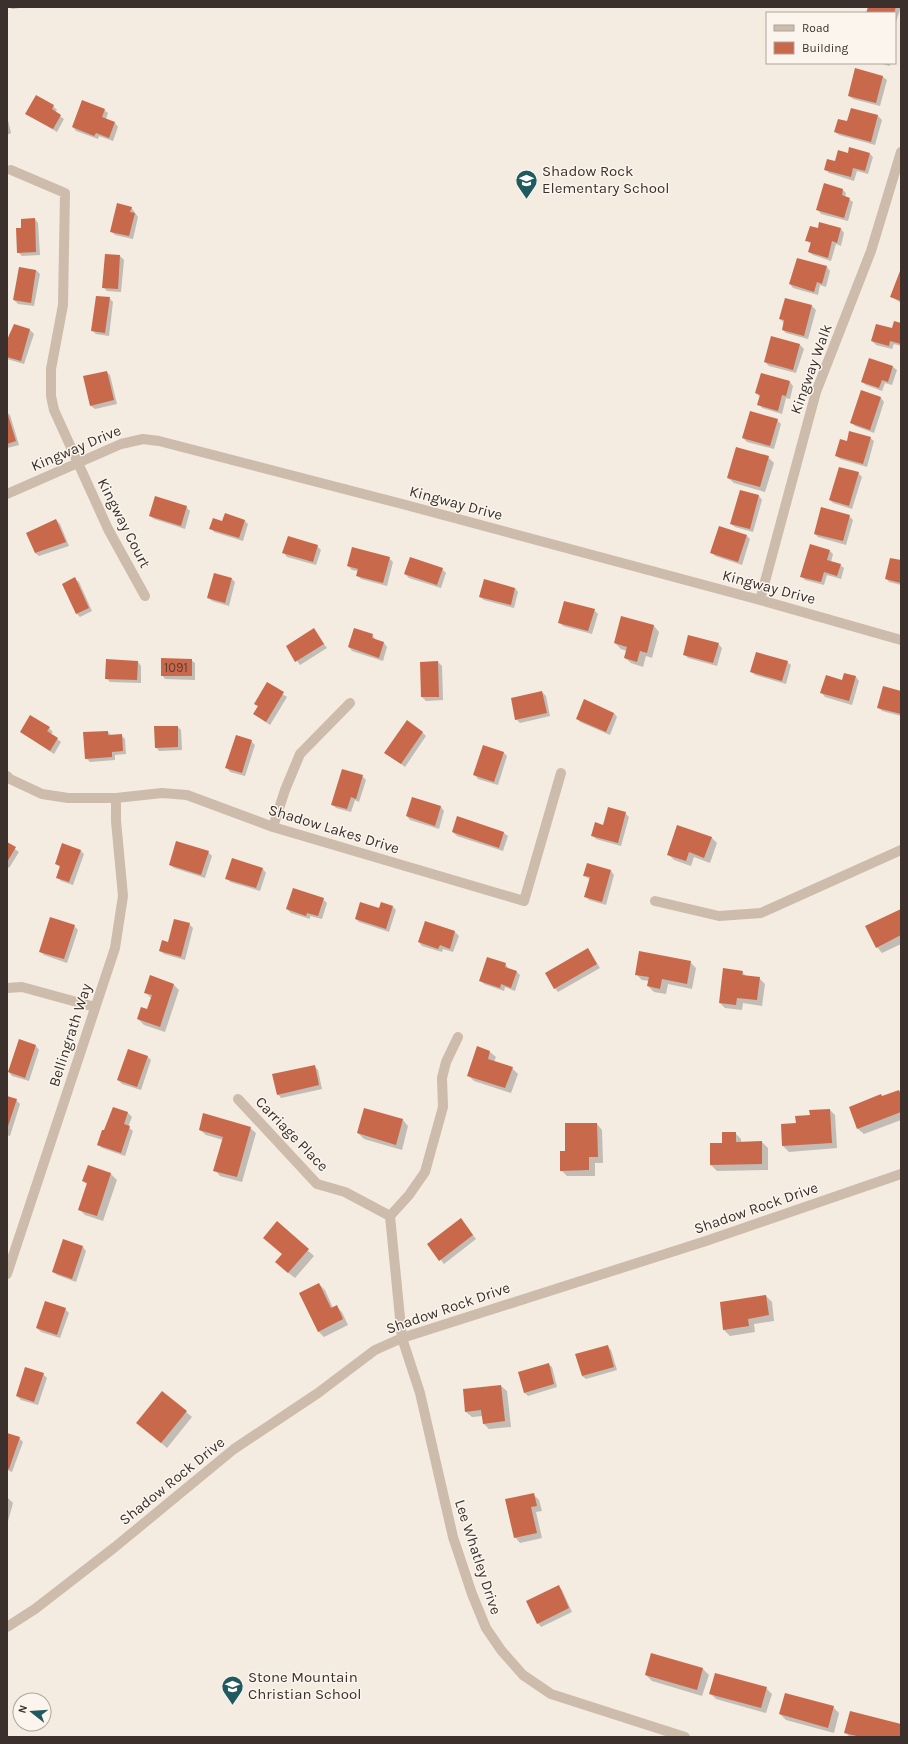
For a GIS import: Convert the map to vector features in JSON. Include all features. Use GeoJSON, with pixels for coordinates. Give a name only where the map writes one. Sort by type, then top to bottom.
{"type":"FeatureCollection","features":[{"type":"Feature","properties":{"kind":"street","name":"Kingway Walk"},"geometry":{"type":"LineString","coordinates":[[760,600],[816,392],[871,251],[901,152]]}},
{"type":"Feature","properties":{"kind":"street","name":"Kingway Court"},"geometry":{"type":"LineString","coordinates":[[11,170],[65,193],[63,305],[52,355],[50,382],[54,410],[77,464],[108,529],[145,596]]}},
{"type":"Feature","properties":{"kind":"street","name":"Kingway Drive"},"geometry":{"type":"LineString","coordinates":[[7,494],[133,441],[159,441],[242,461],[760,600],[901,640]]}},
{"type":"Feature","properties":{"kind":"street"},"geometry":{"type":"LineString","coordinates":[[273,827],[285,790],[300,754],[350,703]]}},
{"type":"Feature","properties":{"kind":"street","name":"Shadow Lakes Drive"},"geometry":{"type":"LineString","coordinates":[[7,776],[10,779],[42,794],[68,798],[116,798],[162,793],[187,794],[273,827],[524,901],[561,773]]}},
{"type":"Feature","properties":{"kind":"street","name":"Bellingrath Way"},"geometry":{"type":"LineString","coordinates":[[7,1274],[10,1258],[115,948],[123,896],[116,821],[116,798]]}},
{"type":"Feature","properties":{"kind":"street"},"geometry":{"type":"LineString","coordinates":[[655,901],[719,916],[761,913],[901,850]]}},
{"type":"Feature","properties":{"kind":"street"},"geometry":{"type":"LineString","coordinates":[[7,988],[22,987],[95,1007]]}},
{"type":"Feature","properties":{"kind":"street"},"geometry":{"type":"LineString","coordinates":[[402,1338],[390,1216],[409,1195],[425,1172],[443,1107],[442,1078],[446,1062],[458,1037]]}},
{"type":"Feature","properties":{"kind":"street","name":"Carriage Place"},"geometry":{"type":"LineString","coordinates":[[238,1099],[318,1184],[345,1192],[390,1216]]}},
{"type":"Feature","properties":{"kind":"street","name":"Shadow Rock Drive"},"geometry":{"type":"LineString","coordinates":[[7,1627],[35,1608],[115,1546],[234,1449],[318,1393],[375,1350],[402,1338],[706,1241],[901,1174]]}},
{"type":"Feature","properties":{"kind":"street","name":"Lee Whatley Drive"},"geometry":{"type":"LineString","coordinates":[[402,1338],[420,1393],[453,1537],[472,1594],[486,1628],[501,1650],[523,1674],[551,1694],[685,1737]]}},
{"type":"Feature","properties":{"kind":"building"},"geometry":{"type":"Polygon","coordinates":[[[868,7],[896,7],[894,12],[866,12],[868,7]]]}},
{"type":"Feature","properties":{"kind":"building"},"geometry":{"type":"Polygon","coordinates":[[[855,68],[883,76],[876,103],[848,96],[855,68]]]}},
{"type":"Feature","properties":{"kind":"building"},"geometry":{"type":"Polygon","coordinates":[[[36,95],[54,105],[52,109],[61,115],[53,129],[25,114],[36,95]]]}},
{"type":"Feature","properties":{"kind":"building"},"geometry":{"type":"Polygon","coordinates":[[[82,100],[105,109],[102,117],[115,122],[109,138],[96,133],[94,136],[72,127],[82,100]]]}},
{"type":"Feature","properties":{"kind":"building"},"geometry":{"type":"Polygon","coordinates":[[[851,108],[878,115],[871,142],[834,132],[838,119],[847,121],[851,108]]]}},
{"type":"Feature","properties":{"kind":"building"},"geometry":{"type":"Polygon","coordinates":[[[849,147],[870,153],[865,171],[853,168],[851,177],[824,170],[827,159],[835,161],[838,150],[848,153],[849,147]]]}},
{"type":"Feature","properties":{"kind":"building"},"geometry":{"type":"Polygon","coordinates":[[[824,183],[843,189],[842,195],[850,198],[844,218],[816,210],[824,183]]]}},
{"type":"Feature","properties":{"kind":"building"},"geometry":{"type":"Polygon","coordinates":[[[117,203],[132,207],[130,212],[135,213],[129,236],[110,232],[117,203]]]}},
{"type":"Feature","properties":{"kind":"building"},"geometry":{"type":"Polygon","coordinates":[[[35,218],[36,252],[17,253],[16,228],[21,228],[21,219],[35,218]]]}},
{"type":"Feature","properties":{"kind":"building"},"geometry":{"type":"Polygon","coordinates":[[[819,222],[841,228],[837,243],[832,241],[828,258],[808,252],[811,242],[805,241],[810,226],[818,228],[819,222]]]}},
{"type":"Feature","properties":{"kind":"building"},"geometry":{"type":"Polygon","coordinates":[[[105,254],[120,255],[118,289],[102,288],[105,254]]]}},
{"type":"Feature","properties":{"kind":"building"},"geometry":{"type":"Polygon","coordinates":[[[797,258],[827,266],[822,284],[817,282],[814,292],[789,284],[797,258]]]}},
{"type":"Feature","properties":{"kind":"building"},"geometry":{"type":"Polygon","coordinates":[[[19,267],[36,270],[31,303],[13,300],[19,267]]]}},
{"type":"Feature","properties":{"kind":"building"},"geometry":{"type":"Polygon","coordinates":[[[900,271],[901,272],[901,301],[890,297],[900,271]]]}},
{"type":"Feature","properties":{"kind":"building"},"geometry":{"type":"Polygon","coordinates":[[[96,296],[110,297],[105,333],[91,331],[96,296]]]}},
{"type":"Feature","properties":{"kind":"building"},"geometry":{"type":"Polygon","coordinates":[[[785,298],[812,305],[804,336],[782,330],[784,320],[779,319],[785,298]]]}},
{"type":"Feature","properties":{"kind":"building"},"geometry":{"type":"Polygon","coordinates":[[[894,321],[901,323],[901,344],[890,341],[889,346],[871,341],[876,324],[892,328],[894,321]]]}},
{"type":"Feature","properties":{"kind":"building"},"geometry":{"type":"Polygon","coordinates":[[[14,324],[30,329],[21,361],[7,357],[7,340],[14,324]]]}},
{"type":"Feature","properties":{"kind":"building"},"geometry":{"type":"Polygon","coordinates":[[[771,336],[800,344],[793,370],[764,362],[771,336]]]}},
{"type":"Feature","properties":{"kind":"building"},"geometry":{"type":"Polygon","coordinates":[[[869,358],[893,366],[888,382],[882,380],[879,388],[861,382],[869,358]]]}},
{"type":"Feature","properties":{"kind":"building"},"geometry":{"type":"Polygon","coordinates":[[[107,371],[114,400],[90,406],[83,376],[107,371]]]}},
{"type":"Feature","properties":{"kind":"building"},"geometry":{"type":"Polygon","coordinates":[[[761,373],[790,381],[786,396],[782,395],[778,411],[757,405],[760,395],[755,393],[761,373]]]}},
{"type":"Feature","properties":{"kind":"building"},"geometry":{"type":"Polygon","coordinates":[[[861,390],[881,397],[870,430],[850,423],[861,390]]]}},
{"type":"Feature","properties":{"kind":"building"},"geometry":{"type":"Polygon","coordinates":[[[750,411],[778,419],[770,446],[742,438],[750,411]]]}},
{"type":"Feature","properties":{"kind":"building"},"geometry":{"type":"Polygon","coordinates":[[[7,412],[16,441],[7,444],[7,412]]]}},
{"type":"Feature","properties":{"kind":"building"},"geometry":{"type":"Polygon","coordinates":[[[849,431],[871,437],[863,464],[835,456],[840,439],[847,441],[849,431]]]}},
{"type":"Feature","properties":{"kind":"building"},"geometry":{"type":"Polygon","coordinates":[[[736,447],[769,456],[760,487],[727,478],[736,447]]]}},
{"type":"Feature","properties":{"kind":"building"},"geometry":{"type":"Polygon","coordinates":[[[839,467],[859,472],[849,506],[829,500],[839,467]]]}},
{"type":"Feature","properties":{"kind":"building"},"geometry":{"type":"Polygon","coordinates":[[[740,490],[759,495],[750,529],[730,524],[740,490]]]}},
{"type":"Feature","properties":{"kind":"building"},"geometry":{"type":"Polygon","coordinates":[[[155,496],[187,506],[181,526],[149,516],[155,496]]]}},
{"type":"Feature","properties":{"kind":"building"},"geometry":{"type":"Polygon","coordinates":[[[821,507],[850,515],[843,541],[814,534],[821,507]]]}},
{"type":"Feature","properties":{"kind":"building"},"geometry":{"type":"Polygon","coordinates":[[[225,513],[245,520],[239,538],[209,529],[213,518],[222,521],[225,513]]]}},
{"type":"Feature","properties":{"kind":"building"},"geometry":{"type":"Polygon","coordinates":[[[56,519],[66,542],[35,553],[26,533],[56,519]]]}},
{"type":"Feature","properties":{"kind":"building"},"geometry":{"type":"Polygon","coordinates":[[[719,526],[747,535],[738,562],[710,553],[719,526]]]}},
{"type":"Feature","properties":{"kind":"building"},"geometry":{"type":"Polygon","coordinates":[[[288,536],[318,545],[313,562],[282,553],[288,536]]]}},
{"type":"Feature","properties":{"kind":"building"},"geometry":{"type":"Polygon","coordinates":[[[810,544],[830,550],[827,560],[841,564],[837,576],[824,572],[821,582],[800,577],[810,544]]]}},
{"type":"Feature","properties":{"kind":"building"},"geometry":{"type":"Polygon","coordinates":[[[352,547],[390,557],[383,583],[356,576],[358,569],[347,566],[352,547]]]}},
{"type":"Feature","properties":{"kind":"building"},"geometry":{"type":"Polygon","coordinates":[[[410,557],[443,568],[437,585],[404,574],[410,557]]]}},
{"type":"Feature","properties":{"kind":"building"},"geometry":{"type":"Polygon","coordinates":[[[890,558],[901,560],[901,583],[885,579],[890,558]]]}},
{"type":"Feature","properties":{"kind":"building"},"geometry":{"type":"Polygon","coordinates":[[[214,573],[232,578],[225,603],[207,598],[214,573]]]}},
{"type":"Feature","properties":{"kind":"building"},"geometry":{"type":"Polygon","coordinates":[[[75,577],[89,608],[76,614],[62,584],[75,577]]]}},
{"type":"Feature","properties":{"kind":"building"},"geometry":{"type":"Polygon","coordinates":[[[484,579],[515,588],[511,605],[479,597],[484,579]]]}},
{"type":"Feature","properties":{"kind":"building"},"geometry":{"type":"Polygon","coordinates":[[[564,601],[595,609],[588,631],[558,623],[564,601]]]}},
{"type":"Feature","properties":{"kind":"building"},"geometry":{"type":"Polygon","coordinates":[[[621,616],[654,625],[647,653],[640,651],[637,662],[624,658],[627,647],[614,643],[621,616]]]}},
{"type":"Feature","properties":{"kind":"building"},"geometry":{"type":"Polygon","coordinates":[[[314,628],[324,644],[295,662],[286,646],[314,628]]]}},
{"type":"Feature","properties":{"kind":"building"},"geometry":{"type":"Polygon","coordinates":[[[354,628],[373,634],[372,638],[384,642],[379,658],[348,647],[354,628]]]}},
{"type":"Feature","properties":{"kind":"building"},"geometry":{"type":"Polygon","coordinates":[[[688,635],[719,643],[713,663],[683,655],[688,635]]]}},
{"type":"Feature","properties":{"kind":"building"},"geometry":{"type":"Polygon","coordinates":[[[756,652],[788,661],[782,681],[750,672],[756,652]]]}},
{"type":"Feature","properties":{"kind":"building"},"geometry":{"type":"Polygon","coordinates":[[[161,658],[192,659],[192,676],[161,676],[161,658]]]}},
{"type":"Feature","properties":{"kind":"building"},"geometry":{"type":"Polygon","coordinates":[[[106,659],[138,661],[137,680],[105,679],[106,659]]]}},
{"type":"Feature","properties":{"kind":"building"},"geometry":{"type":"Polygon","coordinates":[[[438,661],[439,697],[421,697],[420,662],[438,661]]]}},
{"type":"Feature","properties":{"kind":"building"},"geometry":{"type":"Polygon","coordinates":[[[844,673],[856,676],[849,701],[820,693],[826,675],[842,680],[844,673]]]}},
{"type":"Feature","properties":{"kind":"building"},"geometry":{"type":"Polygon","coordinates":[[[267,682],[284,692],[266,722],[253,714],[258,706],[254,704],[267,682]]]}},
{"type":"Feature","properties":{"kind":"building"},"geometry":{"type":"Polygon","coordinates":[[[883,686],[901,691],[901,714],[877,708],[883,686]]]}},
{"type":"Feature","properties":{"kind":"building"},"geometry":{"type":"Polygon","coordinates":[[[542,691],[547,713],[515,720],[511,698],[542,691]]]}},
{"type":"Feature","properties":{"kind":"building"},"geometry":{"type":"Polygon","coordinates":[[[584,699],[614,713],[606,732],[576,719],[584,699]]]}},
{"type":"Feature","properties":{"kind":"building"},"geometry":{"type":"Polygon","coordinates":[[[30,715],[50,727],[47,731],[58,738],[50,751],[20,732],[30,715]]]}},
{"type":"Feature","properties":{"kind":"building"},"geometry":{"type":"Polygon","coordinates":[[[407,720],[423,732],[401,764],[384,753],[407,720]]]}},
{"type":"Feature","properties":{"kind":"building"},"geometry":{"type":"Polygon","coordinates":[[[154,726],[178,726],[178,747],[155,748],[154,726]]]}},
{"type":"Feature","properties":{"kind":"building"},"geometry":{"type":"Polygon","coordinates":[[[108,731],[108,735],[122,734],[123,751],[112,752],[112,757],[85,759],[83,732],[108,731]]]}},
{"type":"Feature","properties":{"kind":"building"},"geometry":{"type":"Polygon","coordinates":[[[236,735],[252,740],[242,773],[225,768],[236,735]]]}},
{"type":"Feature","properties":{"kind":"building"},"geometry":{"type":"Polygon","coordinates":[[[483,745],[504,752],[494,782],[473,775],[483,745]]]}},
{"type":"Feature","properties":{"kind":"building"},"geometry":{"type":"Polygon","coordinates":[[[342,769],[363,775],[356,799],[351,797],[347,809],[331,805],[342,769]]]}},
{"type":"Feature","properties":{"kind":"building"},"geometry":{"type":"Polygon","coordinates":[[[412,797],[441,806],[435,826],[406,816],[412,797]]]}},
{"type":"Feature","properties":{"kind":"building"},"geometry":{"type":"Polygon","coordinates":[[[608,807],[626,812],[618,843],[591,836],[595,822],[603,825],[608,807]]]}},
{"type":"Feature","properties":{"kind":"building"},"geometry":{"type":"Polygon","coordinates":[[[457,816],[504,832],[499,848],[452,832],[457,816]]]}},
{"type":"Feature","properties":{"kind":"building"},"geometry":{"type":"Polygon","coordinates":[[[677,825],[712,837],[704,858],[689,852],[686,861],[667,855],[677,825]]]}},
{"type":"Feature","properties":{"kind":"building"},"geometry":{"type":"Polygon","coordinates":[[[176,841],[209,851],[201,875],[169,865],[176,841]]]}},
{"type":"Feature","properties":{"kind":"building"},"geometry":{"type":"Polygon","coordinates":[[[7,842],[16,847],[7,862],[7,842]]]}},
{"type":"Feature","properties":{"kind":"building"},"geometry":{"type":"Polygon","coordinates":[[[62,843],[81,850],[69,882],[56,878],[60,866],[55,864],[62,843]]]}},
{"type":"Feature","properties":{"kind":"building"},"geometry":{"type":"Polygon","coordinates":[[[232,858],[263,868],[256,888],[225,879],[232,858]]]}},
{"type":"Feature","properties":{"kind":"building"},"geometry":{"type":"Polygon","coordinates":[[[587,863],[611,870],[602,902],[584,897],[590,877],[583,876],[587,863]]]}},
{"type":"Feature","properties":{"kind":"building"},"geometry":{"type":"Polygon","coordinates":[[[293,888],[324,898],[318,916],[307,913],[306,916],[286,909],[293,888]]]}},
{"type":"Feature","properties":{"kind":"building"},"geometry":{"type":"Polygon","coordinates":[[[360,902],[379,908],[381,902],[393,906],[386,929],[355,919],[360,902]]]}},
{"type":"Feature","properties":{"kind":"building"},"geometry":{"type":"Polygon","coordinates":[[[901,909],[901,935],[876,948],[865,926],[901,909]]]}},
{"type":"Feature","properties":{"kind":"building"},"geometry":{"type":"Polygon","coordinates":[[[50,917],[75,925],[64,959],[39,952],[50,917]]]}},
{"type":"Feature","properties":{"kind":"building"},"geometry":{"type":"Polygon","coordinates":[[[174,919],[190,923],[181,957],[159,951],[162,940],[168,942],[174,919]]]}},
{"type":"Feature","properties":{"kind":"building"},"geometry":{"type":"Polygon","coordinates":[[[425,921],[455,931],[450,949],[440,945],[438,949],[418,942],[425,921]]]}},
{"type":"Feature","properties":{"kind":"building"},"geometry":{"type":"Polygon","coordinates":[[[588,948],[597,964],[554,989],[545,973],[588,948]]]}},
{"type":"Feature","properties":{"kind":"building"},"geometry":{"type":"Polygon","coordinates":[[[639,951],[691,961],[687,984],[662,979],[660,989],[647,986],[649,977],[635,975],[639,951]]]}},
{"type":"Feature","properties":{"kind":"building"},"geometry":{"type":"Polygon","coordinates":[[[487,957],[506,963],[505,967],[517,971],[511,988],[501,984],[500,988],[479,981],[487,957]]]}},
{"type":"Feature","properties":{"kind":"building"},"geometry":{"type":"Polygon","coordinates":[[[723,968],[743,971],[742,975],[760,977],[757,1000],[737,998],[736,1005],[719,1003],[723,968]]]}},
{"type":"Feature","properties":{"kind":"building"},"geometry":{"type":"Polygon","coordinates":[[[150,975],[174,984],[160,1027],[137,1019],[141,1007],[147,1009],[152,995],[144,993],[150,975]]]}},
{"type":"Feature","properties":{"kind":"building"},"geometry":{"type":"Polygon","coordinates":[[[19,1039],[36,1045],[25,1078],[8,1072],[19,1039]]]}},
{"type":"Feature","properties":{"kind":"building"},"geometry":{"type":"Polygon","coordinates":[[[477,1046],[490,1051],[488,1059],[513,1067],[505,1088],[467,1076],[477,1046]]]}},
{"type":"Feature","properties":{"kind":"building"},"geometry":{"type":"Polygon","coordinates":[[[128,1049],[148,1056],[137,1087],[117,1080],[128,1049]]]}},
{"type":"Feature","properties":{"kind":"building"},"geometry":{"type":"Polygon","coordinates":[[[315,1065],[319,1085],[277,1095],[272,1074],[315,1065]]]}},
{"type":"Feature","properties":{"kind":"building"},"geometry":{"type":"Polygon","coordinates":[[[899,1090],[901,1095],[901,1112],[857,1129],[849,1107],[881,1094],[882,1096],[899,1090]]]}},
{"type":"Feature","properties":{"kind":"building"},"geometry":{"type":"Polygon","coordinates":[[[7,1096],[17,1099],[7,1129],[7,1096]]]}},
{"type":"Feature","properties":{"kind":"building"},"geometry":{"type":"Polygon","coordinates":[[[113,1107],[128,1112],[124,1124],[130,1126],[121,1153],[97,1145],[102,1130],[104,1130],[113,1107]]]}},
{"type":"Feature","properties":{"kind":"building"},"geometry":{"type":"Polygon","coordinates":[[[364,1108],[403,1119],[396,1145],[357,1133],[364,1108]]]}},
{"type":"Feature","properties":{"kind":"building"},"geometry":{"type":"Polygon","coordinates":[[[830,1109],[832,1143],[782,1146],[781,1124],[796,1123],[795,1116],[810,1115],[809,1110],[830,1109]]]}},
{"type":"Feature","properties":{"kind":"building"},"geometry":{"type":"Polygon","coordinates":[[[203,1113],[251,1127],[237,1177],[213,1171],[223,1137],[199,1130],[203,1113]]]}},
{"type":"Feature","properties":{"kind":"building"},"geometry":{"type":"Polygon","coordinates":[[[565,1123],[597,1123],[598,1157],[589,1157],[589,1170],[560,1171],[560,1151],[565,1151],[565,1123]]]}},
{"type":"Feature","properties":{"kind":"building"},"geometry":{"type":"Polygon","coordinates":[[[722,1132],[736,1132],[736,1142],[762,1141],[762,1164],[710,1165],[710,1143],[722,1143],[722,1132]]]}},
{"type":"Feature","properties":{"kind":"building"},"geometry":{"type":"Polygon","coordinates":[[[88,1165],[111,1173],[97,1216],[78,1210],[87,1183],[82,1181],[88,1165]]]}},
{"type":"Feature","properties":{"kind":"building"},"geometry":{"type":"Polygon","coordinates":[[[461,1218],[473,1235],[439,1261],[427,1244],[461,1218]]]}},
{"type":"Feature","properties":{"kind":"building"},"geometry":{"type":"Polygon","coordinates":[[[277,1221],[309,1249],[288,1273],[275,1262],[282,1254],[263,1238],[277,1221]]]}},
{"type":"Feature","properties":{"kind":"building"},"geometry":{"type":"Polygon","coordinates":[[[63,1239],[83,1246],[72,1279],[52,1272],[63,1239]]]}},
{"type":"Feature","properties":{"kind":"building"},"geometry":{"type":"Polygon","coordinates":[[[319,1283],[331,1308],[337,1305],[343,1319],[318,1332],[299,1293],[319,1283]]]}},
{"type":"Feature","properties":{"kind":"building"},"geometry":{"type":"Polygon","coordinates":[[[766,1295],[769,1315],[748,1319],[749,1326],[723,1330],[720,1302],[766,1295]]]}},
{"type":"Feature","properties":{"kind":"building"},"geometry":{"type":"Polygon","coordinates":[[[45,1301],[66,1308],[57,1335],[36,1328],[45,1301]]]}},
{"type":"Feature","properties":{"kind":"building"},"geometry":{"type":"Polygon","coordinates":[[[608,1345],[614,1367],[582,1376],[575,1354],[608,1345]]]}},
{"type":"Feature","properties":{"kind":"building"},"geometry":{"type":"Polygon","coordinates":[[[549,1363],[554,1384],[524,1393],[518,1372],[549,1363]]]}},
{"type":"Feature","properties":{"kind":"building"},"geometry":{"type":"Polygon","coordinates":[[[25,1367],[44,1373],[34,1402],[16,1396],[25,1367]]]}},
{"type":"Feature","properties":{"kind":"building"},"geometry":{"type":"Polygon","coordinates":[[[501,1385],[505,1421],[483,1424],[481,1410],[465,1412],[463,1389],[501,1385]]]}},
{"type":"Feature","properties":{"kind":"building"},"geometry":{"type":"Polygon","coordinates":[[[162,1391],[187,1411],[161,1443],[136,1423],[162,1391]]]}},
{"type":"Feature","properties":{"kind":"building"},"geometry":{"type":"Polygon","coordinates":[[[7,1433],[20,1437],[9,1469],[7,1469],[7,1433]]]}},
{"type":"Feature","properties":{"kind":"building"},"geometry":{"type":"Polygon","coordinates":[[[534,1493],[537,1506],[531,1507],[537,1533],[514,1538],[505,1499],[534,1493]]]}},
{"type":"Feature","properties":{"kind":"building"},"geometry":{"type":"Polygon","coordinates":[[[559,1585],[569,1608],[537,1624],[526,1601],[559,1585]]]}},
{"type":"Feature","properties":{"kind":"building"},"geometry":{"type":"Polygon","coordinates":[[[651,1653],[703,1668],[697,1690],[645,1675],[651,1653]]]}},
{"type":"Feature","properties":{"kind":"building"},"geometry":{"type":"Polygon","coordinates":[[[715,1673],[767,1687],[761,1708],[709,1694],[715,1673]]]}},
{"type":"Feature","properties":{"kind":"building"},"geometry":{"type":"Polygon","coordinates":[[[785,1693],[834,1706],[828,1728],[779,1714],[785,1693]]]}},
{"type":"Feature","properties":{"kind":"building"},"geometry":{"type":"Polygon","coordinates":[[[850,1711],[901,1724],[900,1737],[861,1737],[844,1733],[850,1711]]]}},
{"type":"Feature","properties":{"kind":"place","name":"Shadow Rock Elementary School"},"geometry":{"type":"Point","coordinates":[527,200]}},
{"type":"Feature","properties":{"kind":"place","name":"Stone Mountain Christian School"},"geometry":{"type":"Point","coordinates":[232,1706]}}]}
